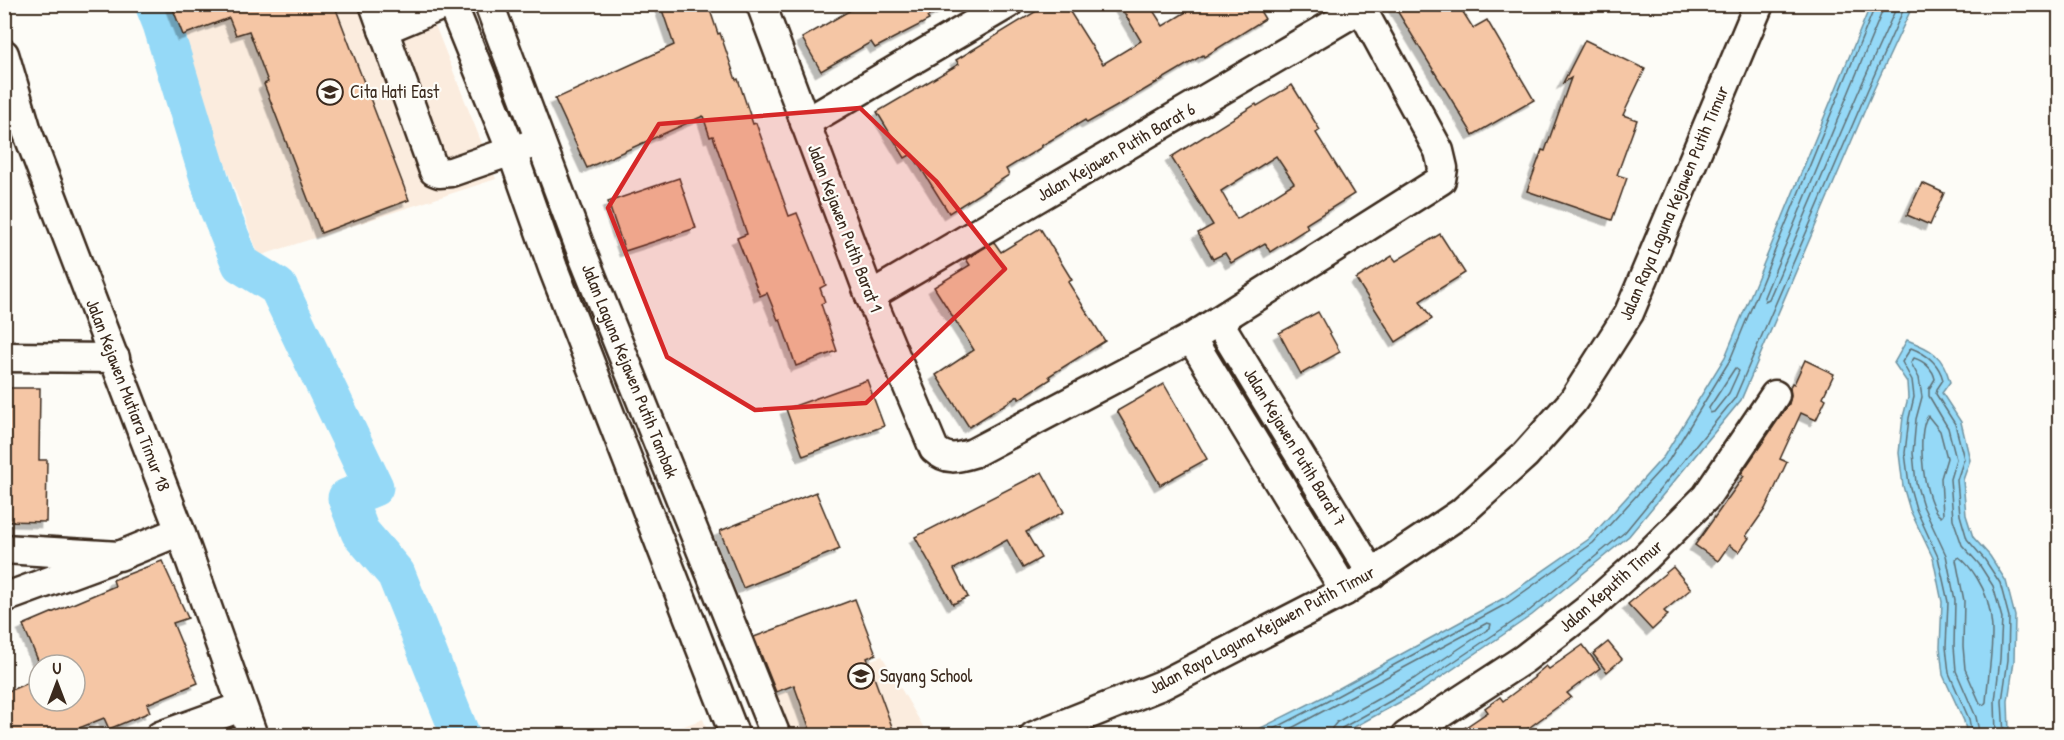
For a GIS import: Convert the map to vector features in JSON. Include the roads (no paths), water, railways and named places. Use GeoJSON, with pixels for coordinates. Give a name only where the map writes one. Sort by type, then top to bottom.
{"type":"FeatureCollection","features":[{"type":"Feature","properties":{"kind":"street"},"geometry":{"type":"LineString","coordinates":[[445,4],[378,17],[434,171],[452,172],[540,140]]}},
{"type":"Feature","properties":{"kind":"street","name":"Jalan Laguna Kejawen Putih Tambak"},"geometry":{"type":"LineString","coordinates":[[452,4],[512,152],[553,268],[735,735]]}},
{"type":"Feature","properties":{"kind":"street","name":"Jalan Laguna Kejawen Putih Tambak"},"geometry":{"type":"LineString","coordinates":[[489,4],[584,258],[776,735]]}},
{"type":"Feature","properties":{"kind":"street","name":"Jalan Kejawen Putih Barat 1"},"geometry":{"type":"LineString","coordinates":[[761,4],[870,296],[934,449],[941,455],[955,459],[973,453],[1191,338]]}},
{"type":"Feature","properties":{"kind":"street"},"geometry":{"type":"LineString","coordinates":[[805,123],[1008,4]]}},
{"type":"Feature","properties":{"kind":"street","name":"Jalan Raya Laguna Kejawen Putih Timur"},"geometry":{"type":"LineString","coordinates":[[1034,735],[1162,685],[1344,591],[1461,513],[1525,455],[1573,401],[1629,313],[1759,4]]}},
{"type":"Feature","properties":{"kind":"street"},"geometry":{"type":"LineString","coordinates":[[1191,338],[1441,180],[1443,168],[1439,151],[1360,6]]}},
{"type":"Feature","properties":{"kind":"street","name":"Jalan Kejawen Putih Barat 6"},"geometry":{"type":"LineString","coordinates":[[870,296],[1360,6]]}},
{"type":"Feature","properties":{"kind":"street","name":"Jalan Kejawen Mutiara Timur 18"},"geometry":{"type":"LineString","coordinates":[[4,54],[16,131],[115,358],[253,735]]}},
{"type":"Feature","properties":{"kind":"street"},"geometry":{"type":"LineString","coordinates":[[486,88],[516,75]]}},
{"type":"Feature","properties":{"kind":"street","name":"Jalan Kejawen Putih Barat 7"},"geometry":{"type":"LineString","coordinates":[[1218,321],[1372,574]]}},
{"type":"Feature","properties":{"kind":"street","name":"Jalan Kejawen Putih Barat 7"},"geometry":{"type":"LineString","coordinates":[[1191,338],[1344,591]]}},
{"type":"Feature","properties":{"kind":"street"},"geometry":{"type":"LineString","coordinates":[[4,357],[115,358]]}},
{"type":"Feature","properties":{"kind":"street","name":"Jalan Keputih Timur"},"geometry":{"type":"LineString","coordinates":[[1406,735],[1524,659],[1587,610],[1646,556],[1706,497],[1775,395]]}},
{"type":"Feature","properties":{"kind":"street"},"geometry":{"type":"LineString","coordinates":[[1262,455],[1290,437]]}},
{"type":"Feature","properties":{"kind":"street"},"geometry":{"type":"LineString","coordinates":[[4,598],[180,531]]}},
{"type":"Feature","properties":{"kind":"street"},"geometry":{"type":"LineString","coordinates":[[4,549],[119,556]]}},
{"type":"Feature","properties":{"kind":"street"},"geometry":{"type":"LineString","coordinates":[[160,735],[241,707]]}},
{"type":"Feature","properties":{"kind":"water"},"geometry":{"type":"Polygon","coordinates":[[[1871,4],[1913,5],[1873,91],[1741,400],[1629,536],[1532,615],[1422,690],[1340,735],[1247,735],[1323,697],[1504,598],[1589,539],[1664,456],[1725,357],[1871,4]]]}},
{"type":"Feature","properties":{"kind":"water"},"geometry":{"type":"Polygon","coordinates":[[[1907,340],[1935,354],[1944,365],[1950,382],[1942,393],[1961,422],[1970,460],[1963,480],[1966,515],[1973,537],[1990,556],[2006,581],[2015,616],[2014,661],[2008,701],[2011,735],[1967,735],[1964,721],[1943,675],[1940,647],[1942,602],[1933,558],[1910,510],[1903,486],[1899,453],[1903,417],[1908,398],[1907,382],[1894,363],[1907,340]]]}},
{"type":"Feature","properties":{"kind":"waterway"},"geometry":{"type":"LineString","coordinates":[[154,4],[218,207],[241,264],[278,287],[374,487],[347,498],[360,532],[396,574],[461,736]]}},
{"type":"Feature","properties":{"kind":"place","name":"Cita Hati East"},"geometry":{"type":"Point","coordinates":[330,92]}},
{"type":"Feature","properties":{"kind":"place","name":"Sayang School"},"geometry":{"type":"Point","coordinates":[861,676]}}]}
